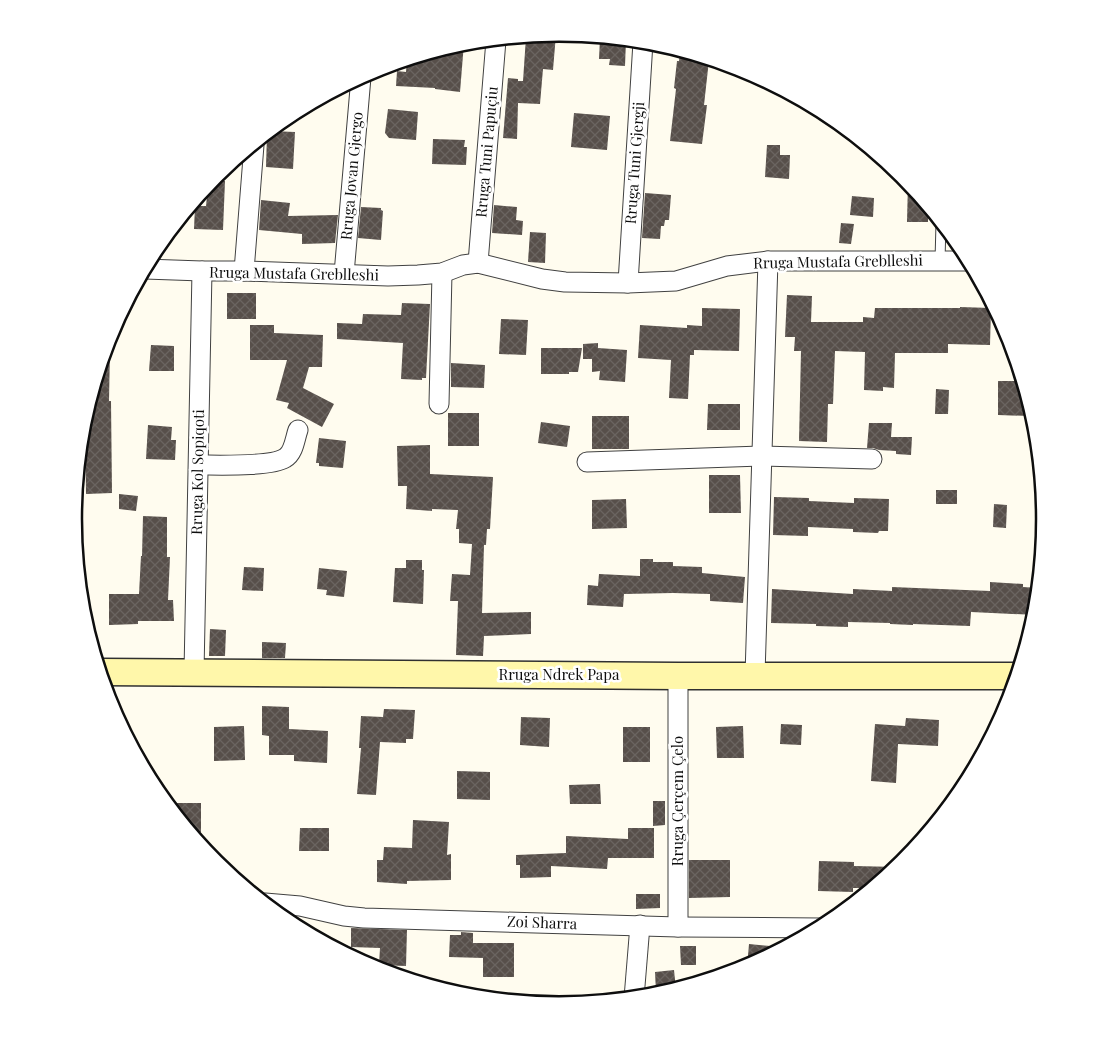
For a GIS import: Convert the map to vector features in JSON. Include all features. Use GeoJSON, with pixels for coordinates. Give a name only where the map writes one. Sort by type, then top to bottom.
{"type":"FeatureCollection","features":[{"type":"Feature","properties":{"kind":"street","name":"Rruga Tuni Papuçiu"},"geometry":{"type":"LineString","coordinates":[[478,263],[495,47]]}},
{"type":"Feature","properties":{"kind":"street","name":"Rruga Tuni Gjergji"},"geometry":{"type":"LineString","coordinates":[[628,283],[642,50]]}},
{"type":"Feature","properties":{"kind":"street","name":"Rruga Jovan Gjergo"},"geometry":{"type":"LineString","coordinates":[[344,274],[360,87]]}},
{"type":"Feature","properties":{"kind":"street"},"geometry":{"type":"LineString","coordinates":[[244,271],[253,154]]}},
{"type":"Feature","properties":{"kind":"street","name":"Rruga Mustafa Greblleshi"},"geometry":{"type":"LineString","coordinates":[[153,269],[418,276],[442,273],[463,265],[478,263],[542,279],[565,282],[628,283],[676,281],[728,266],[768,261],[960,261]]}},
{"type":"Feature","properties":{"kind":"street"},"geometry":{"type":"LineString","coordinates":[[755,675],[768,261]]}},
{"type":"Feature","properties":{"kind":"street","name":"Rruga Kol Sopiqoti"},"geometry":{"type":"LineString","coordinates":[[194,672],[202,271]]}},
{"type":"Feature","properties":{"kind":"street"},"geometry":{"type":"LineString","coordinates":[[439,404],[442,273]]}},
{"type":"Feature","properties":{"kind":"street"},"geometry":{"type":"LineString","coordinates":[[199,465],[255,464],[286,458],[291,451],[298,430]]}},
{"type":"Feature","properties":{"kind":"street"},"geometry":{"type":"LineString","coordinates":[[587,462],[761,456],[872,459]]}},
{"type":"Feature","properties":{"kind":"street","name":"Rruga Ndrek Papa"},"geometry":{"type":"LineString","coordinates":[[108,672],[1010,676]]}},
{"type":"Feature","properties":{"kind":"street","name":"Rruga Çerçem Çelo"},"geometry":{"type":"LineString","coordinates":[[678,676],[678,927]]}},
{"type":"Feature","properties":{"kind":"street","name":"Zoi Sharra"},"geometry":{"type":"LineString","coordinates":[[277,904],[300,906],[351,917],[678,927],[806,928]]}},
{"type":"Feature","properties":{"kind":"street"},"geometry":{"type":"LineString","coordinates":[[635,990],[640,925]]}},
{"type":"Feature","properties":{"kind":"lane"},"geometry":{"type":"LineString","coordinates":[[940,261],[941,233]]}},
{"type":"Feature","properties":{"kind":"building"},"geometry":{"type":"Polygon","coordinates":[[[555,42],[553,70],[543,69],[540,104],[518,103],[517,139],[503,138],[508,78],[523,81],[526,44],[555,42]]]}},
{"type":"Feature","properties":{"kind":"building"},"geometry":{"type":"Polygon","coordinates":[[[600,45],[626,48],[625,66],[609,65],[610,59],[599,59],[600,45]]]}},
{"type":"Feature","properties":{"kind":"building"},"geometry":{"type":"Polygon","coordinates":[[[463,53],[460,92],[435,88],[396,86],[397,71],[406,72],[406,68],[463,53]]]}},
{"type":"Feature","properties":{"kind":"building"},"geometry":{"type":"Polygon","coordinates":[[[679,58],[708,67],[704,105],[707,105],[702,144],[670,141],[677,61],[679,61],[679,58]]]}},
{"type":"Feature","properties":{"kind":"building"},"geometry":{"type":"Polygon","coordinates":[[[388,109],[418,112],[416,140],[389,138],[385,133],[388,109]]]}},
{"type":"Feature","properties":{"kind":"building"},"geometry":{"type":"Polygon","coordinates":[[[574,113],[610,116],[607,150],[571,147],[574,113]]]}},
{"type":"Feature","properties":{"kind":"building"},"geometry":{"type":"Polygon","coordinates":[[[282,131],[295,132],[293,169],[266,167],[267,143],[282,131]]]}},
{"type":"Feature","properties":{"kind":"building"},"geometry":{"type":"Polygon","coordinates":[[[433,139],[465,140],[464,147],[467,147],[466,165],[432,164],[433,139]]]}},
{"type":"Feature","properties":{"kind":"building"},"geometry":{"type":"Polygon","coordinates":[[[767,145],[780,145],[780,155],[790,155],[789,179],[765,177],[767,145]]]}},
{"type":"Feature","properties":{"kind":"building"},"geometry":{"type":"Polygon","coordinates":[[[225,181],[223,230],[194,229],[195,213],[200,206],[206,206],[207,199],[225,181]]]}},
{"type":"Feature","properties":{"kind":"building"},"geometry":{"type":"Polygon","coordinates":[[[645,193],[671,195],[669,220],[665,220],[664,226],[661,226],[660,239],[642,238],[645,193]]]}},
{"type":"Feature","properties":{"kind":"building"},"geometry":{"type":"Polygon","coordinates":[[[908,194],[928,217],[928,222],[907,222],[908,194]]]}},
{"type":"Feature","properties":{"kind":"building"},"geometry":{"type":"Polygon","coordinates":[[[852,196],[874,198],[873,217],[850,215],[852,196]]]}},
{"type":"Feature","properties":{"kind":"building"},"geometry":{"type":"Polygon","coordinates":[[[261,200],[290,203],[288,216],[338,215],[335,243],[302,244],[302,234],[259,230],[261,200]]]}},
{"type":"Feature","properties":{"kind":"building"},"geometry":{"type":"Polygon","coordinates":[[[494,205],[517,207],[516,220],[523,221],[522,235],[492,233],[494,205]]]}},
{"type":"Feature","properties":{"kind":"building"},"geometry":{"type":"Polygon","coordinates":[[[361,207],[381,208],[383,211],[381,240],[358,238],[361,207]]]}},
{"type":"Feature","properties":{"kind":"building"},"geometry":{"type":"Polygon","coordinates":[[[841,223],[854,224],[851,244],[839,243],[841,223]]]}},
{"type":"Feature","properties":{"kind":"building"},"geometry":{"type":"Polygon","coordinates":[[[530,232],[546,233],[545,263],[528,262],[530,232]]]}},
{"type":"Feature","properties":{"kind":"building"},"geometry":{"type":"Polygon","coordinates":[[[227,293],[256,293],[256,319],[227,319],[227,293]]]}},
{"type":"Feature","properties":{"kind":"building"},"geometry":{"type":"Polygon","coordinates":[[[787,295],[812,296],[811,322],[863,322],[863,317],[874,318],[875,308],[986,308],[991,317],[990,345],[948,344],[948,353],[895,353],[894,388],[883,387],[883,391],[864,390],[865,352],[835,351],[833,404],[828,404],[827,442],[799,441],[801,351],[794,351],[795,337],[785,337],[787,295]]]}},
{"type":"Feature","properties":{"kind":"building"},"geometry":{"type":"Polygon","coordinates":[[[402,303],[430,304],[426,378],[422,378],[422,380],[401,379],[403,343],[337,339],[337,323],[362,324],[363,314],[401,315],[402,303]]]}},
{"type":"Feature","properties":{"kind":"building"},"geometry":{"type":"Polygon","coordinates":[[[702,308],[740,309],[739,351],[694,350],[694,355],[690,355],[688,399],[669,398],[671,360],[638,358],[640,325],[687,328],[687,325],[702,326],[702,308]]]}},
{"type":"Feature","properties":{"kind":"building"},"geometry":{"type":"Polygon","coordinates":[[[501,319],[528,320],[526,355],[499,354],[501,319]]]}},
{"type":"Feature","properties":{"kind":"building"},"geometry":{"type":"Polygon","coordinates":[[[250,325],[274,325],[274,333],[323,335],[322,367],[309,367],[303,388],[334,404],[322,427],[287,408],[289,403],[276,400],[287,360],[250,360],[250,325]]]}},
{"type":"Feature","properties":{"kind":"building"},"geometry":{"type":"Polygon","coordinates":[[[598,343],[598,348],[627,350],[625,382],[599,380],[600,371],[592,372],[592,359],[583,359],[583,344],[598,343]]]}},
{"type":"Feature","properties":{"kind":"building"},"geometry":{"type":"Polygon","coordinates":[[[151,345],[174,346],[174,371],[149,371],[151,345]]]}},
{"type":"Feature","properties":{"kind":"building"},"geometry":{"type":"Polygon","coordinates":[[[541,348],[582,348],[578,372],[569,372],[569,374],[541,374],[541,348]]]}},
{"type":"Feature","properties":{"kind":"building"},"geometry":{"type":"Polygon","coordinates":[[[110,361],[112,493],[86,494],[86,471],[92,426],[110,361]]]}},
{"type":"Feature","properties":{"kind":"building"},"geometry":{"type":"Polygon","coordinates":[[[451,363],[485,365],[484,388],[451,387],[451,363]]]}},
{"type":"Feature","properties":{"kind":"building"},"geometry":{"type":"Polygon","coordinates":[[[998,381],[1016,381],[1025,416],[998,415],[998,381]]]}},
{"type":"Feature","properties":{"kind":"building"},"geometry":{"type":"Polygon","coordinates":[[[936,389],[949,390],[948,414],[935,414],[936,389]]]}},
{"type":"Feature","properties":{"kind":"building"},"geometry":{"type":"Polygon","coordinates":[[[708,404],[740,404],[740,430],[707,430],[708,404]]]}},
{"type":"Feature","properties":{"kind":"building"},"geometry":{"type":"Polygon","coordinates":[[[448,413],[479,413],[479,446],[448,446],[448,413]]]}},
{"type":"Feature","properties":{"kind":"building"},"geometry":{"type":"Polygon","coordinates":[[[592,416],[629,416],[629,449],[592,449],[592,416]]]}},
{"type":"Feature","properties":{"kind":"building"},"geometry":{"type":"Polygon","coordinates":[[[541,422],[570,426],[567,447],[538,443],[541,422]]]}},
{"type":"Feature","properties":{"kind":"building"},"geometry":{"type":"Polygon","coordinates":[[[869,423],[892,423],[891,437],[912,437],[911,455],[896,454],[896,451],[867,448],[869,423]]]}},
{"type":"Feature","properties":{"kind":"building"},"geometry":{"type":"Polygon","coordinates":[[[148,425],[172,427],[171,440],[176,440],[175,460],[146,459],[148,425]]]}},
{"type":"Feature","properties":{"kind":"building"},"geometry":{"type":"Polygon","coordinates":[[[319,438],[346,441],[343,468],[319,466],[319,463],[316,463],[319,438]]]}},
{"type":"Feature","properties":{"kind":"building"},"geometry":{"type":"Polygon","coordinates":[[[430,445],[430,474],[493,477],[490,529],[487,529],[486,545],[484,545],[482,613],[531,612],[531,634],[484,636],[483,656],[456,655],[458,601],[450,601],[452,574],[470,575],[472,544],[459,543],[459,529],[456,529],[458,510],[406,509],[407,486],[398,486],[397,446],[430,445]]]}},
{"type":"Feature","properties":{"kind":"building"},"geometry":{"type":"Polygon","coordinates":[[[709,475],[740,475],[741,513],[709,513],[709,475]]]}},
{"type":"Feature","properties":{"kind":"building"},"geometry":{"type":"Polygon","coordinates":[[[936,490],[957,490],[957,504],[936,504],[936,490]]]}},
{"type":"Feature","properties":{"kind":"building"},"geometry":{"type":"Polygon","coordinates":[[[119,494],[138,496],[136,511],[119,509],[119,494]]]}},
{"type":"Feature","properties":{"kind":"building"},"geometry":{"type":"Polygon","coordinates":[[[774,497],[809,498],[809,501],[854,503],[854,498],[889,499],[888,531],[879,531],[878,533],[853,532],[853,529],[808,527],[808,536],[773,535],[774,497]]]}},
{"type":"Feature","properties":{"kind":"building"},"geometry":{"type":"Polygon","coordinates":[[[626,499],[627,528],[592,529],[592,500],[626,499]]]}},
{"type":"Feature","properties":{"kind":"building"},"geometry":{"type":"Polygon","coordinates":[[[994,504],[1007,505],[1006,528],[993,527],[994,504]]]}},
{"type":"Feature","properties":{"kind":"building"},"geometry":{"type":"Polygon","coordinates":[[[143,516],[167,517],[167,557],[170,557],[168,600],[173,600],[174,621],[138,621],[138,624],[109,625],[109,594],[139,594],[143,516]]]}},
{"type":"Feature","properties":{"kind":"building"},"geometry":{"type":"Polygon","coordinates":[[[640,559],[653,559],[653,562],[673,562],[673,566],[702,567],[702,573],[745,577],[743,603],[710,601],[710,594],[673,593],[624,594],[623,607],[587,605],[588,585],[598,586],[599,574],[640,576],[640,559]]]}},
{"type":"Feature","properties":{"kind":"building"},"geometry":{"type":"Polygon","coordinates":[[[406,560],[422,560],[422,570],[424,570],[423,604],[393,602],[395,568],[406,568],[406,560]]]}},
{"type":"Feature","properties":{"kind":"building"},"geometry":{"type":"Polygon","coordinates":[[[244,567],[264,568],[263,591],[242,590],[244,567]]]}},
{"type":"Feature","properties":{"kind":"building"},"geometry":{"type":"Polygon","coordinates":[[[319,568],[347,571],[344,597],[326,595],[327,590],[317,589],[319,568]]]}},
{"type":"Feature","properties":{"kind":"building"},"geometry":{"type":"Polygon","coordinates":[[[990,582],[1023,584],[1023,587],[1031,588],[1027,615],[971,612],[970,626],[848,622],[848,627],[771,623],[772,589],[853,594],[853,589],[892,591],[892,587],[990,591],[990,582]]]}},
{"type":"Feature","properties":{"kind":"building"},"geometry":{"type":"Polygon","coordinates":[[[210,629],[226,630],[225,656],[209,656],[210,629]]]}},
{"type":"Feature","properties":{"kind":"building"},"geometry":{"type":"Polygon","coordinates":[[[262,642],[286,643],[285,658],[262,658],[262,642]]]}},
{"type":"Feature","properties":{"kind":"building"},"geometry":{"type":"Polygon","coordinates":[[[262,706],[289,707],[289,729],[328,731],[327,763],[294,761],[294,755],[269,755],[269,736],[262,735],[262,706]]]}},
{"type":"Feature","properties":{"kind":"building"},"geometry":{"type":"Polygon","coordinates":[[[384,709],[415,710],[413,739],[406,739],[406,743],[380,742],[376,795],[357,794],[361,748],[359,748],[361,716],[383,717],[384,709]]]}},
{"type":"Feature","properties":{"kind":"building"},"geometry":{"type":"Polygon","coordinates":[[[521,717],[550,718],[549,747],[520,745],[521,717]]]}},
{"type":"Feature","properties":{"kind":"building"},"geometry":{"type":"Polygon","coordinates":[[[906,718],[939,720],[938,746],[898,744],[896,783],[871,781],[875,724],[905,726],[906,718]]]}},
{"type":"Feature","properties":{"kind":"building"},"geometry":{"type":"Polygon","coordinates":[[[781,724],[802,725],[801,745],[780,744],[781,724]]]}},
{"type":"Feature","properties":{"kind":"building"},"geometry":{"type":"Polygon","coordinates":[[[244,726],[245,760],[214,761],[214,727],[244,726]]]}},
{"type":"Feature","properties":{"kind":"building"},"geometry":{"type":"Polygon","coordinates":[[[743,726],[744,758],[717,758],[716,727],[743,726]]]}},
{"type":"Feature","properties":{"kind":"building"},"geometry":{"type":"Polygon","coordinates":[[[623,727],[650,727],[650,762],[623,762],[623,727]]]}},
{"type":"Feature","properties":{"kind":"building"},"geometry":{"type":"Polygon","coordinates":[[[457,771],[490,772],[490,800],[457,799],[457,771]]]}},
{"type":"Feature","properties":{"kind":"building"},"geometry":{"type":"Polygon","coordinates":[[[600,784],[601,804],[570,804],[569,785],[600,784]]]}},
{"type":"Feature","properties":{"kind":"building"},"geometry":{"type":"Polygon","coordinates":[[[653,801],[665,801],[665,825],[653,826],[653,801]]]}},
{"type":"Feature","properties":{"kind":"building"},"geometry":{"type":"Polygon","coordinates":[[[176,803],[201,803],[201,832],[199,832],[176,803]]]}},
{"type":"Feature","properties":{"kind":"building"},"geometry":{"type":"Polygon","coordinates":[[[413,820],[449,822],[447,855],[451,854],[451,880],[407,881],[407,884],[377,882],[377,860],[383,860],[384,847],[412,848],[413,820]]]}},
{"type":"Feature","properties":{"kind":"building"},"geometry":{"type":"Polygon","coordinates":[[[300,828],[329,828],[329,851],[299,851],[300,828]]]}},
{"type":"Feature","properties":{"kind":"building"},"geometry":{"type":"Polygon","coordinates":[[[628,828],[654,828],[654,858],[608,858],[607,869],[551,866],[551,877],[520,878],[520,865],[516,865],[516,855],[566,853],[566,836],[628,839],[628,828]]]}},
{"type":"Feature","properties":{"kind":"building"},"geometry":{"type":"Polygon","coordinates":[[[689,860],[730,860],[730,897],[689,898],[689,860]]]}},
{"type":"Feature","properties":{"kind":"building"},"geometry":{"type":"Polygon","coordinates":[[[819,861],[854,862],[854,866],[886,867],[862,888],[853,888],[853,892],[818,891],[819,861]]]}},
{"type":"Feature","properties":{"kind":"building"},"geometry":{"type":"Polygon","coordinates":[[[636,894],[660,894],[660,908],[636,909],[636,894]]]}},
{"type":"Feature","properties":{"kind":"building"},"geometry":{"type":"Polygon","coordinates":[[[351,928],[407,930],[406,966],[391,965],[379,961],[380,948],[351,947],[351,928]]]}},
{"type":"Feature","properties":{"kind":"building"},"geometry":{"type":"Polygon","coordinates":[[[461,932],[473,933],[473,943],[514,943],[514,977],[483,977],[483,958],[449,957],[450,935],[461,935],[461,932]]]}},
{"type":"Feature","properties":{"kind":"building"},"geometry":{"type":"Polygon","coordinates":[[[749,944],[770,946],[770,947],[748,957],[749,944]]]}},
{"type":"Feature","properties":{"kind":"building"},"geometry":{"type":"Polygon","coordinates":[[[680,946],[696,946],[696,965],[681,965],[680,946]]]}},
{"type":"Feature","properties":{"kind":"building"},"geometry":{"type":"Polygon","coordinates":[[[674,970],[675,982],[656,986],[655,972],[674,970]]]}}]}
